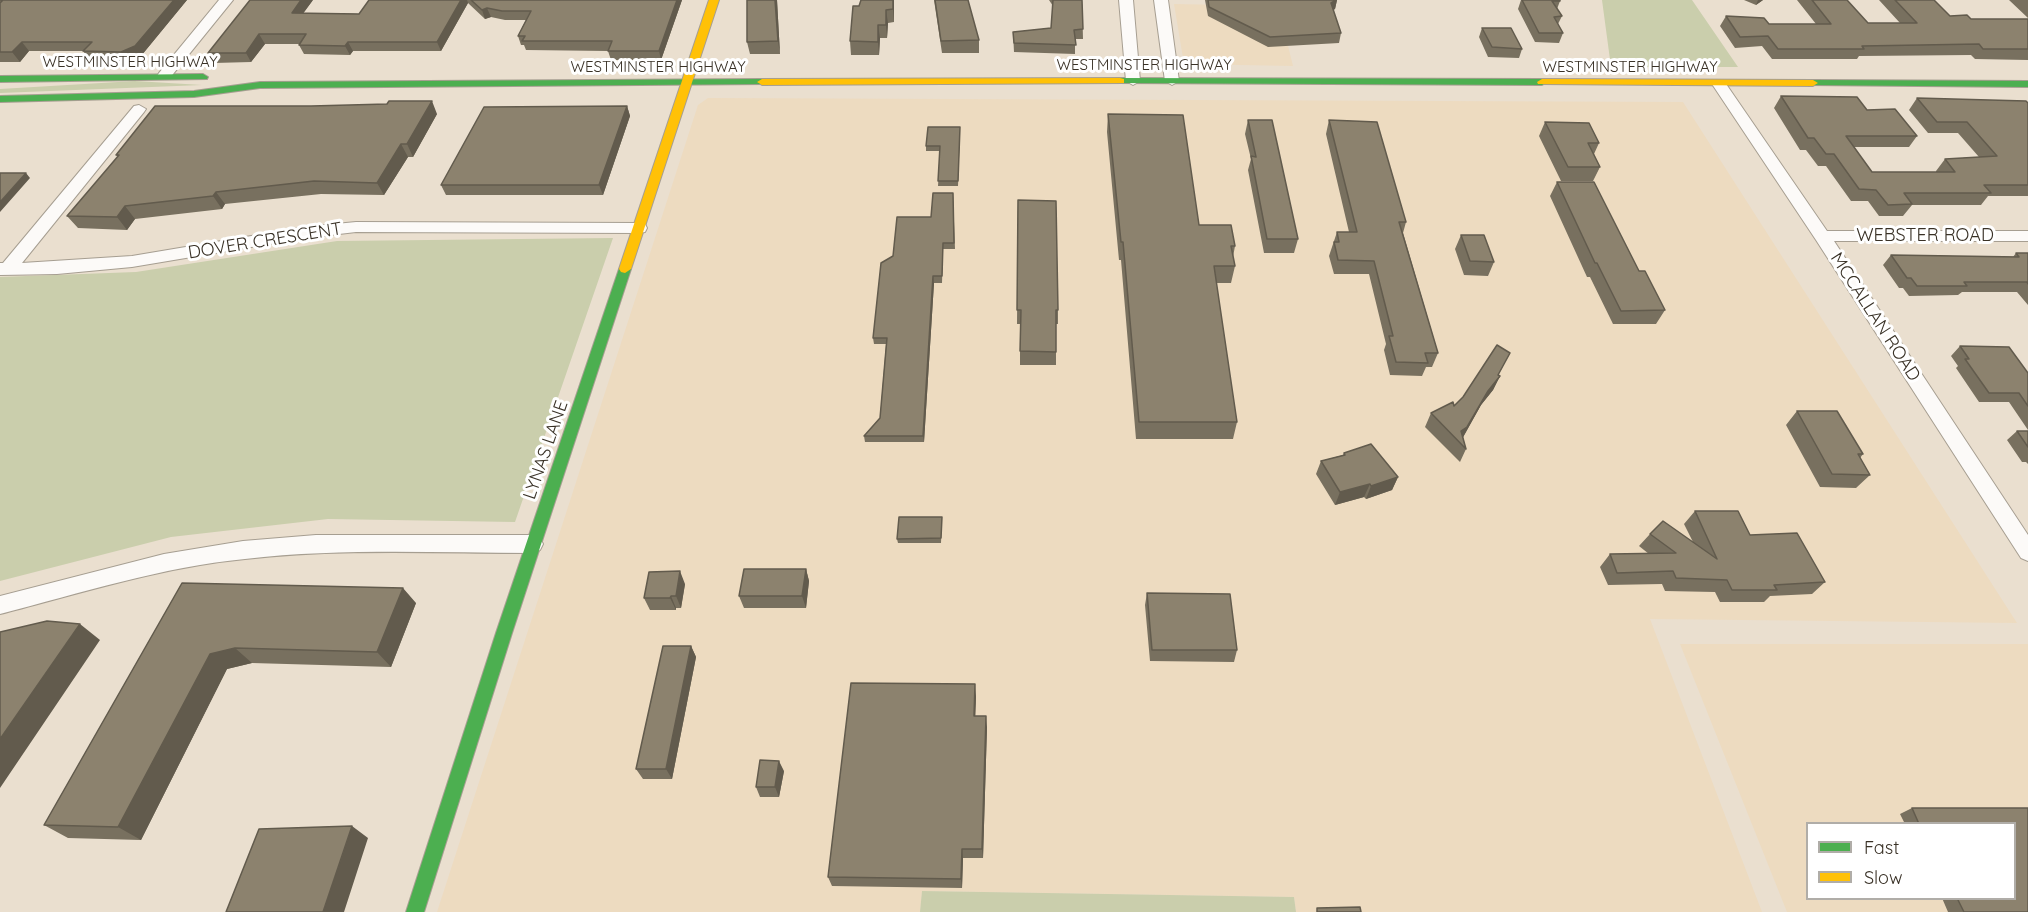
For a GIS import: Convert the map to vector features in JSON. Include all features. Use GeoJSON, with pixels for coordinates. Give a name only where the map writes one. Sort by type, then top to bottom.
{"type":"FeatureCollection","features":[{"type":"Feature","properties":{"kind":"main road","name":"LYNAS LANE"},"geometry":{"type":"LineString","coordinates":[[415,912],[533,544],[714,0]]}},
{"type":"Feature","properties":{"kind":"main road","name":"WESTMINSTER HIGHWAY"},"geometry":{"type":"LineString","coordinates":[[0,79],[164,76],[231,79],[260,85]]}},
{"type":"Feature","properties":{"kind":"main road","name":"WESTMINSTER HIGHWAY"},"geometry":{"type":"LineString","coordinates":[[0,99],[194,94],[260,85],[1133,81],[2028,84]]}},
{"type":"Feature","properties":{"kind":"street"},"geometry":{"type":"LineString","coordinates":[[164,76],[226,0]]}},
{"type":"Feature","properties":{"kind":"street"},"geometry":{"type":"LineString","coordinates":[[1126,0],[1133,81]]}},
{"type":"Feature","properties":{"kind":"street"},"geometry":{"type":"LineString","coordinates":[[1161,0],[1172,81]]}},
{"type":"Feature","properties":{"kind":"street","name":"MCCALLAN ROAD"},"geometry":{"type":"LineString","coordinates":[[1719,84],[1822,236],[2028,552]]}},
{"type":"Feature","properties":{"kind":"street"},"geometry":{"type":"LineString","coordinates":[[4,269],[140,109]]}},
{"type":"Feature","properties":{"kind":"street","name":"DOVER CRESCENT"},"geometry":{"type":"LineString","coordinates":[[4,269],[58,268],[153,259],[319,230],[356,227],[639,228]]}},
{"type":"Feature","properties":{"kind":"street","name":"WEBSTER ROAD"},"geometry":{"type":"LineString","coordinates":[[1822,236],[2028,236]]}},
{"type":"Feature","properties":{"kind":"street"},"geometry":{"type":"LineString","coordinates":[[0,605],[164,563],[243,550],[316,544],[533,544]]}},
{"type":"Feature","properties":{"kind":"shaded area"},"geometry":{"type":"Polygon","coordinates":[[[1174,4],[1278,6],[1293,66],[1184,64],[1174,4]]]}},
{"type":"Feature","properties":{"kind":"shaded area"},"geometry":{"type":"Polygon","coordinates":[[[708,98],[1683,102],[2017,623],[1650,619],[1762,912],[1296,912],[1294,897],[922,891],[920,912],[437,912],[698,105],[708,98]]]}},
{"type":"Feature","properties":{"kind":"shaded area"},"geometry":{"type":"Polygon","coordinates":[[[1680,644],[2028,644],[2028,912],[1787,912],[1680,644]]]}},
{"type":"Feature","properties":{"kind":"green space"},"geometry":{"type":"Polygon","coordinates":[[[1602,0],[1692,0],[1738,67],[1611,67],[1602,0]]]}},
{"type":"Feature","properties":{"kind":"green space"},"geometry":{"type":"Polygon","coordinates":[[[135,81],[202,85],[0,93],[0,89],[135,81]]]}},
{"type":"Feature","properties":{"kind":"green space"},"geometry":{"type":"Polygon","coordinates":[[[613,238],[515,522],[328,519],[171,537],[0,581],[0,277],[136,272],[337,241],[613,238]]]}},
{"type":"Feature","properties":{"kind":"green space"},"geometry":{"type":"Polygon","coordinates":[[[922,891],[1294,897],[1296,912],[920,912],[922,891]]]}},
{"type":"Feature","properties":{"kind":"building"},"geometry":{"type":"Polygon","coordinates":[[[3,0],[174,0],[135,46],[121,52],[83,51],[92,42],[22,42],[12,52],[0,52],[0,3],[3,0]]]}},
{"type":"Feature","properties":{"kind":"building"},"geometry":{"type":"Polygon","coordinates":[[[250,0],[301,0],[292,13],[359,14],[369,0],[461,0],[437,42],[348,42],[345,46],[299,45],[306,34],[259,34],[246,53],[208,53],[250,0]]]}},
{"type":"Feature","properties":{"kind":"building"},"geometry":{"type":"Polygon","coordinates":[[[471,0],[677,0],[659,51],[608,51],[612,41],[522,41],[525,36],[518,36],[531,11],[502,11],[487,8],[482,10],[471,0]]]}},
{"type":"Feature","properties":{"kind":"building"},"geometry":{"type":"Polygon","coordinates":[[[747,0],[775,0],[778,41],[747,42],[747,0]]]}},
{"type":"Feature","properties":{"kind":"building"},"geometry":{"type":"Polygon","coordinates":[[[861,0],[893,0],[893,9],[886,10],[886,25],[878,25],[878,42],[850,41],[853,6],[859,6],[861,0]]]}},
{"type":"Feature","properties":{"kind":"building"},"geometry":{"type":"Polygon","coordinates":[[[935,0],[968,0],[979,40],[941,41],[935,0]]]}},
{"type":"Feature","properties":{"kind":"building"},"geometry":{"type":"Polygon","coordinates":[[[1053,0],[1082,0],[1083,29],[1074,30],[1076,45],[1014,43],[1013,32],[1051,28],[1053,0]]]}},
{"type":"Feature","properties":{"kind":"building"},"geometry":{"type":"Polygon","coordinates":[[[1208,0],[1336,0],[1331,3],[1341,33],[1270,37],[1209,7],[1208,0]]]}},
{"type":"Feature","properties":{"kind":"building"},"geometry":{"type":"Polygon","coordinates":[[[1522,0],[1560,0],[1552,1],[1562,16],[1554,17],[1563,33],[1539,33],[1522,0]]]}},
{"type":"Feature","properties":{"kind":"building"},"geometry":{"type":"Polygon","coordinates":[[[1812,0],[1847,0],[1868,23],[1917,23],[1895,0],[1934,0],[1950,16],[1967,15],[1971,19],[2028,19],[2028,49],[1983,49],[1979,44],[1862,46],[1864,49],[1778,49],[1768,36],[1740,37],[1726,16],[1764,18],[1769,24],[1831,24],[1812,0]]]}},
{"type":"Feature","properties":{"kind":"building"},"geometry":{"type":"Polygon","coordinates":[[[1482,28],[1511,28],[1522,49],[1492,47],[1482,28]]]}},
{"type":"Feature","properties":{"kind":"building"},"geometry":{"type":"Polygon","coordinates":[[[1781,96],[1857,97],[1867,110],[1895,109],[1917,136],[1846,136],[1872,172],[1955,172],[1945,159],[1997,156],[1967,122],[1937,122],[1917,98],[2026,101],[2028,103],[2028,185],[1984,185],[1991,193],[1904,193],[1912,204],[1888,205],[1876,190],[1859,189],[1834,154],[1826,154],[1814,138],[1808,138],[1781,96]]]}},
{"type":"Feature","properties":{"kind":"building"},"geometry":{"type":"Polygon","coordinates":[[[389,101],[432,101],[407,144],[401,144],[377,183],[314,181],[216,192],[213,196],[125,206],[117,217],[67,216],[119,155],[116,155],[155,106],[311,106],[387,104],[389,101]]]}},
{"type":"Feature","properties":{"kind":"building"},"geometry":{"type":"Polygon","coordinates":[[[627,106],[599,185],[441,185],[484,107],[627,106]]]}},
{"type":"Feature","properties":{"kind":"building"},"geometry":{"type":"Polygon","coordinates":[[[1108,114],[1183,115],[1199,225],[1231,225],[1235,246],[1231,246],[1235,266],[1214,266],[1237,422],[1139,422],[1123,242],[1121,242],[1108,114]]]}},
{"type":"Feature","properties":{"kind":"building"},"geometry":{"type":"Polygon","coordinates":[[[1248,120],[1272,120],[1298,239],[1267,239],[1251,156],[1256,157],[1248,120]]]}},
{"type":"Feature","properties":{"kind":"building"},"geometry":{"type":"Polygon","coordinates":[[[1329,120],[1377,122],[1406,222],[1399,222],[1438,353],[1425,353],[1428,363],[1396,362],[1389,336],[1393,336],[1374,261],[1338,260],[1334,242],[1339,242],[1337,232],[1357,232],[1329,120]]]}},
{"type":"Feature","properties":{"kind":"building"},"geometry":{"type":"Polygon","coordinates":[[[1545,122],[1589,123],[1599,143],[1588,143],[1600,167],[1568,167],[1545,122]]]}},
{"type":"Feature","properties":{"kind":"building"},"geometry":{"type":"Polygon","coordinates":[[[928,127],[960,127],[958,181],[938,181],[940,146],[926,146],[928,127]]]}},
{"type":"Feature","properties":{"kind":"building"},"geometry":{"type":"Polygon","coordinates":[[[0,173],[26,173],[0,202],[0,173]]]}},
{"type":"Feature","properties":{"kind":"building"},"geometry":{"type":"Polygon","coordinates":[[[1557,182],[1594,182],[1639,271],[1645,271],[1665,310],[1621,311],[1595,263],[1557,182]]]}},
{"type":"Feature","properties":{"kind":"building"},"geometry":{"type":"Polygon","coordinates":[[[933,193],[953,193],[954,243],[943,243],[942,276],[933,276],[923,436],[864,436],[880,418],[887,338],[873,338],[881,263],[893,256],[897,217],[931,217],[933,193]]]}},
{"type":"Feature","properties":{"kind":"building"},"geometry":{"type":"Polygon","coordinates":[[[1018,200],[1056,201],[1058,310],[1056,310],[1056,352],[1020,351],[1021,310],[1017,310],[1018,200]]]}},
{"type":"Feature","properties":{"kind":"building"},"geometry":{"type":"Polygon","coordinates":[[[1461,235],[1484,235],[1494,262],[1470,261],[1461,235]]]}},
{"type":"Feature","properties":{"kind":"building"},"geometry":{"type":"Polygon","coordinates":[[[2016,253],[2028,253],[2028,284],[2027,282],[1964,282],[1967,286],[1917,286],[1911,278],[1907,278],[1891,255],[2019,257],[2016,253]]]}},
{"type":"Feature","properties":{"kind":"building"},"geometry":{"type":"Polygon","coordinates":[[[1497,345],[1510,353],[1498,375],[1500,376],[1488,391],[1467,427],[1461,431],[1466,449],[1431,413],[1453,402],[1454,406],[1463,397],[1497,345]]]}},
{"type":"Feature","properties":{"kind":"building"},"geometry":{"type":"Polygon","coordinates":[[[1960,346],[2009,347],[2028,373],[2028,406],[2019,393],[1989,393],[1965,359],[1969,359],[1960,346]]]}},
{"type":"Feature","properties":{"kind":"building"},"geometry":{"type":"Polygon","coordinates":[[[1797,411],[1837,411],[1863,454],[1858,454],[1870,475],[1832,474],[1797,411]]]}},
{"type":"Feature","properties":{"kind":"building"},"geometry":{"type":"Polygon","coordinates":[[[2017,431],[2028,431],[2028,447],[2017,431]]]}},
{"type":"Feature","properties":{"kind":"building"},"geometry":{"type":"Polygon","coordinates":[[[1371,444],[1398,477],[1371,486],[1370,484],[1340,492],[1321,461],[1345,455],[1344,453],[1371,444]]]}},
{"type":"Feature","properties":{"kind":"building"},"geometry":{"type":"Polygon","coordinates":[[[1695,511],[1738,511],[1750,535],[1797,533],[1825,582],[1774,585],[1777,590],[1732,590],[1727,580],[1676,578],[1673,571],[1617,573],[1610,554],[1676,553],[1650,534],[1663,521],[1717,559],[1695,511]]]}},
{"type":"Feature","properties":{"kind":"building"},"geometry":{"type":"Polygon","coordinates":[[[899,517],[942,517],[941,538],[897,539],[899,517]]]}},
{"type":"Feature","properties":{"kind":"building"},"geometry":{"type":"Polygon","coordinates":[[[744,569],[806,569],[802,596],[739,596],[744,569]]]}},
{"type":"Feature","properties":{"kind":"building"},"geometry":{"type":"Polygon","coordinates":[[[680,571],[676,596],[644,598],[649,572],[680,571]]]}},
{"type":"Feature","properties":{"kind":"building"},"geometry":{"type":"Polygon","coordinates":[[[182,583],[403,588],[377,652],[235,648],[210,654],[118,827],[44,825],[182,583]]]}},
{"type":"Feature","properties":{"kind":"building"},"geometry":{"type":"Polygon","coordinates":[[[1147,593],[1230,594],[1237,650],[1152,650],[1147,593]]]}},
{"type":"Feature","properties":{"kind":"building"},"geometry":{"type":"Polygon","coordinates":[[[47,621],[80,624],[0,739],[0,632],[47,621]]]}},
{"type":"Feature","properties":{"kind":"building"},"geometry":{"type":"Polygon","coordinates":[[[663,646],[691,646],[666,769],[636,769],[663,646]]]}},
{"type":"Feature","properties":{"kind":"building"},"geometry":{"type":"Polygon","coordinates":[[[851,683],[975,684],[974,716],[986,716],[982,849],[962,849],[961,879],[828,877],[851,683]]]}},
{"type":"Feature","properties":{"kind":"building"},"geometry":{"type":"Polygon","coordinates":[[[760,760],[779,761],[775,787],[756,787],[760,760]]]}},
{"type":"Feature","properties":{"kind":"building"},"geometry":{"type":"Polygon","coordinates":[[[1912,808],[2028,808],[2028,912],[1964,912],[1958,900],[2016,900],[2016,822],[1918,822],[1912,808]]]}},
{"type":"Feature","properties":{"kind":"building"},"geometry":{"type":"Polygon","coordinates":[[[352,826],[323,912],[226,912],[259,829],[352,826]]]}},
{"type":"Feature","properties":{"kind":"building"},"geometry":{"type":"Polygon","coordinates":[[[1360,907],[1361,912],[1317,912],[1317,908],[1360,907]]]}},
{"type":"Feature","properties":{"kind":"traffic: fast"},"geometry":{"type":"LineString","coordinates":[[0,79],[203,77]]}},
{"type":"Feature","properties":{"kind":"traffic: fast"},"geometry":{"type":"LineString","coordinates":[[1120,81],[1542,82]]}},
{"type":"Feature","properties":{"kind":"traffic: fast"},"geometry":{"type":"LineString","coordinates":[[0,99],[194,94],[260,85],[762,82]]}},
{"type":"Feature","properties":{"kind":"traffic: fast"},"geometry":{"type":"LineString","coordinates":[[1813,83],[2028,84]]}},
{"type":"Feature","properties":{"kind":"traffic: fast"},"geometry":{"type":"LineString","coordinates":[[415,912],[504,633],[625,269]]}},
{"type":"Feature","properties":{"kind":"traffic: slow"},"geometry":{"type":"LineString","coordinates":[[625,269],[714,0]]}},
{"type":"Feature","properties":{"kind":"traffic: slow"},"geometry":{"type":"LineString","coordinates":[[762,82],[1120,81]]}},
{"type":"Feature","properties":{"kind":"traffic: slow"},"geometry":{"type":"LineString","coordinates":[[1542,82],[1813,83]]}}]}
